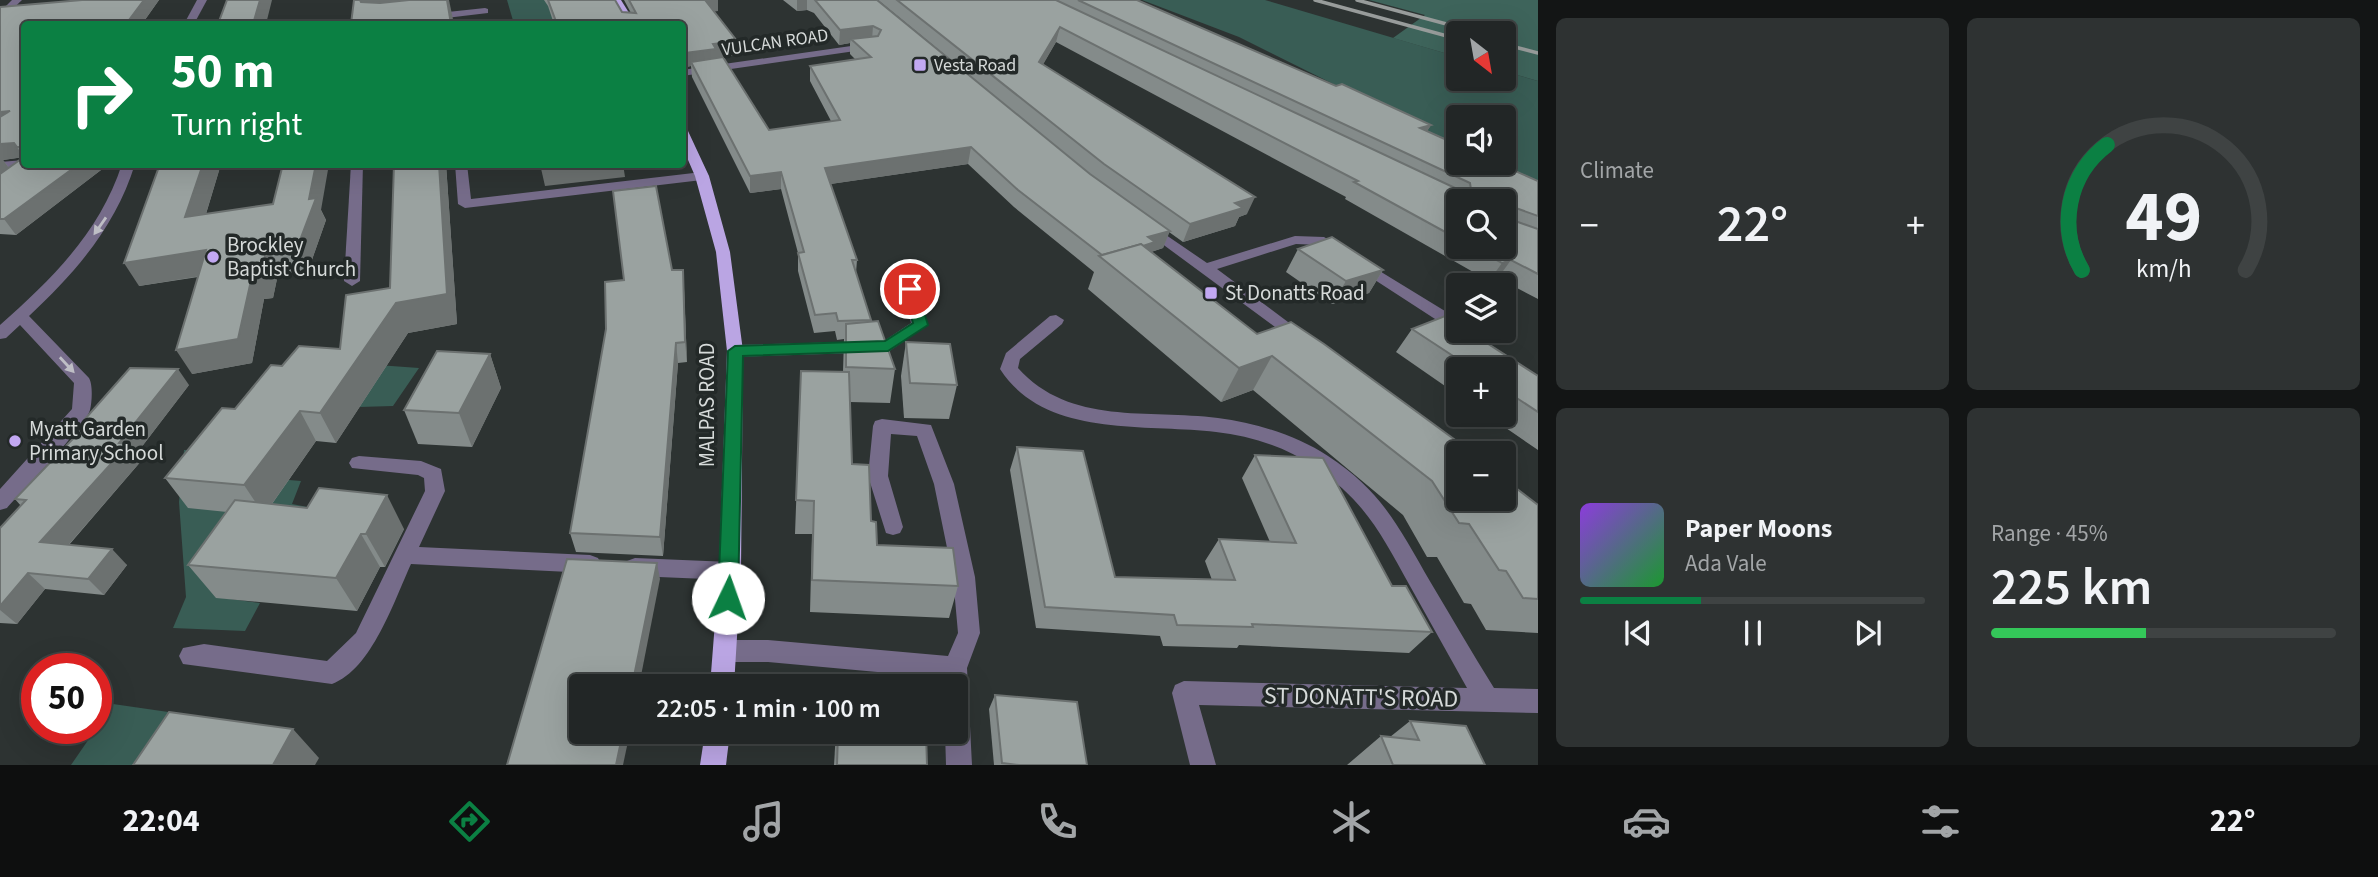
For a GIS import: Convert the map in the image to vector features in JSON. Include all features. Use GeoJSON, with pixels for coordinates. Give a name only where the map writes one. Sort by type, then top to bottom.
{"type":"FeatureCollection","features":[{"type":"Feature","properties":{"kind":"main road"},"geometry":{"type":"LineString","coordinates":[[616,0],[629,21]]}},
{"type":"Feature","properties":{"kind":"main road","name":"MALPAS ROAD"},"geometry":{"type":"LineString","coordinates":[[686,140],[702,176],[723,252],[735,351],[730,571],[723,674]]}},
{"type":"Feature","properties":{"kind":"main road"},"geometry":{"type":"LineString","coordinates":[[713,765],[716,744]]}},
{"type":"Feature","properties":{"kind":"street"},"geometry":{"type":"LineString","coordinates":[[0,18],[17,0]]}},
{"type":"Feature","properties":{"kind":"street"},"geometry":{"type":"LineString","coordinates":[[191,21],[202,0]]}},
{"type":"Feature","properties":{"kind":"street"},"geometry":{"type":"LineString","coordinates":[[480,0],[488,21]]}},
{"type":"Feature","properties":{"kind":"street"},"geometry":{"type":"LineString","coordinates":[[415,19],[485,11]]}},
{"type":"Feature","properties":{"kind":"street","name":"VULCAN ROAD"},"geometry":{"type":"LineString","coordinates":[[686,71],[872,46]]}},
{"type":"Feature","properties":{"kind":"street"},"geometry":{"type":"LineString","coordinates":[[0,166],[21,171]]}},
{"type":"Feature","properties":{"kind":"street"},"geometry":{"type":"LineString","coordinates":[[0,334],[82,252],[109,212],[127,168]]}},
{"type":"Feature","properties":{"kind":"street"},"geometry":{"type":"LineString","coordinates":[[352,281],[357,168]]}},
{"type":"Feature","properties":{"kind":"street"},"geometry":{"type":"LineString","coordinates":[[462,168],[466,204],[702,176]]}},
{"type":"Feature","properties":{"kind":"street"},"geometry":{"type":"LineString","coordinates":[[1135,218],[1316,349]]}},
{"type":"Feature","properties":{"kind":"street"},"geometry":{"type":"LineString","coordinates":[[1206,268],[1295,240],[1324,241],[1446,318]]}},
{"type":"Feature","properties":{"kind":"street"},"geometry":{"type":"LineString","coordinates":[[735,351],[888,346],[920,325],[910,289]]}},
{"type":"Feature","properties":{"kind":"street"},"geometry":{"type":"LineString","coordinates":[[0,502],[81,411],[83,382],[20,316]]}},
{"type":"Feature","properties":{"kind":"street"},"geometry":{"type":"LineString","coordinates":[[1056,320],[1012,357],[1009,369],[1016,380],[1029,391],[1064,410],[1108,418],[1216,425],[1256,433],[1299,448],[1338,473],[1381,515],[1487,701]]}},
{"type":"Feature","properties":{"kind":"street"},"geometry":{"type":"LineString","coordinates":[[893,527],[878,476],[882,426],[924,430],[944,484],[964,577],[969,634],[955,668],[959,765]]}},
{"type":"Feature","properties":{"kind":"street"},"geometry":{"type":"LineString","coordinates":[[191,656],[204,655],[332,673],[364,640],[435,491],[434,474],[421,468],[359,463]]}},
{"type":"Feature","properties":{"kind":"street"},"geometry":{"type":"LineString","coordinates":[[405,555],[730,571]]}},
{"type":"Feature","properties":{"kind":"street"},"geometry":{"type":"LineString","coordinates":[[726,651],[768,651],[955,668]]}},
{"type":"Feature","properties":{"kind":"street","name":"ST DONATT'S ROAD"},"geometry":{"type":"LineString","coordinates":[[1203,765],[1184,693],[1538,701]]}},
{"type":"Feature","properties":{"kind":"green space"},"geometry":{"type":"Polygon","coordinates":[[[507,0],[546,0],[554,21],[513,21],[507,0]]]}},
{"type":"Feature","properties":{"kind":"green space"},"geometry":{"type":"Polygon","coordinates":[[[1142,0],[1265,0],[1446,53],[1446,91],[1516,91],[1516,75],[1538,81],[1538,183],[1516,173],[1516,105],[1446,105],[1446,140],[1239,37],[1142,0]]]}},
{"type":"Feature","properties":{"kind":"green space"},"geometry":{"type":"Polygon","coordinates":[[[1369,0],[1538,0],[1538,81],[1516,75],[1516,21],[1446,21],[1446,53],[1393,38],[1425,15],[1369,0]]]}},
{"type":"Feature","properties":{"kind":"green space"},"geometry":{"type":"Polygon","coordinates":[[[322,361],[419,368],[393,406],[359,407],[315,376],[289,480],[301,481],[292,504],[318,509],[216,597],[260,603],[245,631],[173,628],[186,597],[179,502],[184,450],[220,449],[322,361]]]}},
{"type":"Feature","properties":{"kind":"green space"},"geometry":{"type":"Polygon","coordinates":[[[112,705],[196,716],[186,765],[71,765],[85,744],[112,744],[112,705]]]}},
{"type":"Feature","properties":{"kind":"building"},"geometry":{"type":"Polygon","coordinates":[[[82,0],[144,0],[128,21],[21,21],[21,147],[14,143],[0,144],[0,117],[10,111],[0,112],[0,7],[82,0]]]}},
{"type":"Feature","properties":{"kind":"building"},"geometry":{"type":"Polygon","coordinates":[[[227,0],[260,0],[254,21],[219,21],[227,0]]]}},
{"type":"Feature","properties":{"kind":"building"},"geometry":{"type":"Polygon","coordinates":[[[354,0],[380,3],[447,0],[450,21],[351,21],[354,0]]]}},
{"type":"Feature","properties":{"kind":"building"},"geometry":{"type":"Polygon","coordinates":[[[548,0],[615,0],[622,12],[636,13],[629,0],[705,0],[737,41],[713,44],[716,49],[686,53],[686,21],[556,21],[548,0]]]}},
{"type":"Feature","properties":{"kind":"building"},"geometry":{"type":"Polygon","coordinates":[[[815,0],[877,0],[1090,174],[1170,231],[1148,237],[1155,242],[1102,255],[1018,190],[971,147],[825,168],[857,260],[852,260],[871,320],[838,321],[836,313],[815,315],[798,253],[804,252],[781,172],[750,176],[691,62],[723,57],[769,130],[840,120],[810,66],[871,57],[851,39],[878,36],[881,30],[873,26],[840,30],[815,0]]]}},
{"type":"Feature","properties":{"kind":"building"},"geometry":{"type":"Polygon","coordinates":[[[897,0],[1056,0],[1457,189],[1446,189],[1446,232],[1354,182],[1358,181],[1060,27],[1039,62],[1255,197],[1235,203],[1243,208],[1190,224],[1104,164],[897,0]]]}},
{"type":"Feature","properties":{"kind":"building"},"geometry":{"type":"Polygon","coordinates":[[[1078,0],[1137,0],[1336,86],[1342,84],[1431,125],[1420,128],[1446,140],[1446,172],[1078,0]]]}},
{"type":"Feature","properties":{"kind":"building"},"geometry":{"type":"Polygon","coordinates":[[[21,159],[21,168],[74,168],[4,219],[0,219],[0,174],[21,159]]]}},
{"type":"Feature","properties":{"kind":"building"},"geometry":{"type":"Polygon","coordinates":[[[159,168],[202,168],[185,217],[273,204],[282,168],[315,168],[309,199],[316,198],[297,248],[266,251],[261,275],[252,276],[238,339],[176,350],[206,250],[124,263],[159,168]]]}},
{"type":"Feature","properties":{"kind":"building"},"geometry":{"type":"Polygon","coordinates":[[[394,168],[439,168],[447,294],[396,303],[320,413],[300,411],[244,485],[165,478],[222,408],[235,409],[271,365],[282,366],[299,346],[340,349],[346,295],[390,288],[394,168]]]}},
{"type":"Feature","properties":{"kind":"building"},"geometry":{"type":"Polygon","coordinates":[[[1516,171],[1538,181],[1538,216],[1516,208],[1516,189],[1471,189],[1470,183],[1453,175],[1516,175],[1516,171]]]}},
{"type":"Feature","properties":{"kind":"building"},"geometry":{"type":"Polygon","coordinates":[[[656,186],[672,270],[683,270],[685,342],[676,343],[660,537],[570,533],[606,329],[605,282],[624,280],[613,191],[656,186]]]}},
{"type":"Feature","properties":{"kind":"building"},"geometry":{"type":"Polygon","coordinates":[[[1516,221],[1538,229],[1538,274],[1511,260],[1502,263],[1494,259],[1516,259],[1516,221]]]}},
{"type":"Feature","properties":{"kind":"building"},"geometry":{"type":"Polygon","coordinates":[[[1332,237],[1383,270],[1346,281],[1298,249],[1332,237]]]}},
{"type":"Feature","properties":{"kind":"building"},"geometry":{"type":"Polygon","coordinates":[[[1141,244],[1257,334],[1291,322],[1324,344],[1457,441],[1446,441],[1446,503],[1432,481],[1272,356],[1239,368],[1099,256],[1141,244]]]}},
{"type":"Feature","properties":{"kind":"building"},"geometry":{"type":"Polygon","coordinates":[[[1445,316],[1446,343],[1487,343],[1508,357],[1455,357],[1412,329],[1445,316]]]}},
{"type":"Feature","properties":{"kind":"building"},"geometry":{"type":"Polygon","coordinates":[[[878,321],[895,369],[846,367],[846,324],[878,321]]]}},
{"type":"Feature","properties":{"kind":"building"},"geometry":{"type":"Polygon","coordinates":[[[906,342],[950,344],[957,385],[910,383],[906,342]]]}},
{"type":"Feature","properties":{"kind":"building"},"geometry":{"type":"Polygon","coordinates":[[[437,351],[490,354],[459,413],[404,410],[437,351]]]}},
{"type":"Feature","properties":{"kind":"building"},"geometry":{"type":"Polygon","coordinates":[[[1516,362],[1538,376],[1538,412],[1516,398],[1516,362]]]}},
{"type":"Feature","properties":{"kind":"building"},"geometry":{"type":"Polygon","coordinates":[[[130,368],[178,369],[119,443],[129,444],[40,542],[112,549],[88,579],[28,573],[0,606],[0,528],[26,500],[15,499],[92,419],[85,419],[130,368]]]}},
{"type":"Feature","properties":{"kind":"building"},"geometry":{"type":"Polygon","coordinates":[[[801,371],[849,372],[852,464],[869,465],[871,521],[876,522],[877,545],[953,548],[958,586],[812,580],[814,501],[796,500],[801,371]]]}},
{"type":"Feature","properties":{"kind":"building"},"geometry":{"type":"Polygon","coordinates":[[[1017,447],[1083,451],[1115,577],[1235,580],[1219,539],[1296,543],[1255,455],[1323,458],[1392,586],[1406,586],[1432,632],[1252,624],[1253,627],[1177,625],[1174,615],[1045,607],[1017,447]]]}},
{"type":"Feature","properties":{"kind":"building"},"geometry":{"type":"Polygon","coordinates":[[[319,488],[387,495],[366,534],[361,534],[336,578],[188,565],[235,500],[307,508],[319,488]]]}},
{"type":"Feature","properties":{"kind":"building"},"geometry":{"type":"Polygon","coordinates":[[[1516,488],[1538,505],[1538,599],[1523,598],[1506,571],[1499,570],[1469,524],[1459,523],[1451,511],[1516,511],[1516,488]]]}},
{"type":"Feature","properties":{"kind":"building"},"geometry":{"type":"Polygon","coordinates":[[[567,559],[657,563],[634,674],[569,674],[569,744],[620,744],[616,765],[507,765],[567,559]]]}},
{"type":"Feature","properties":{"kind":"building"},"geometry":{"type":"Polygon","coordinates":[[[995,695],[1077,702],[1087,765],[1002,763],[995,695]]]}},
{"type":"Feature","properties":{"kind":"building"},"geometry":{"type":"Polygon","coordinates":[[[169,712],[293,729],[273,765],[133,765],[169,712]]]}},
{"type":"Feature","properties":{"kind":"building"},"geometry":{"type":"Polygon","coordinates":[[[1410,721],[1466,726],[1485,765],[1393,765],[1381,736],[1419,740],[1410,721]]]}},
{"type":"Feature","properties":{"kind":"building"},"geometry":{"type":"Polygon","coordinates":[[[838,744],[926,744],[927,765],[837,765],[838,744]]]}},
{"type":"Feature","properties":{"kind":"railway"},"geometry":{"type":"LineString","coordinates":[[1315,0],[1446,36]]}},
{"type":"Feature","properties":{"kind":"railway"},"geometry":{"type":"LineString","coordinates":[[1357,0],[1446,24]]}},
{"type":"Feature","properties":{"kind":"railway"},"geometry":{"type":"LineString","coordinates":[[1516,47],[1538,53]]}},
{"type":"Feature","properties":{"kind":"place","name":"Vesta Road"},"geometry":{"type":"Point","coordinates":[920,65]}},
{"type":"Feature","properties":{"kind":"place","name":"Brockley Baptist Church"},"geometry":{"type":"Point","coordinates":[213,257]}},
{"type":"Feature","properties":{"kind":"place","name":"St Donatts Road"},"geometry":{"type":"Point","coordinates":[1211,293]}},
{"type":"Feature","properties":{"kind":"place","name":"Myatt Garden Primary School"},"geometry":{"type":"Point","coordinates":[15,441]}},
{"type":"Feature","properties":{"kind":"route"},"geometry":{"type":"LineString","coordinates":[[728,598],[735,351],[888,346],[920,325],[910,289]]}}]}
